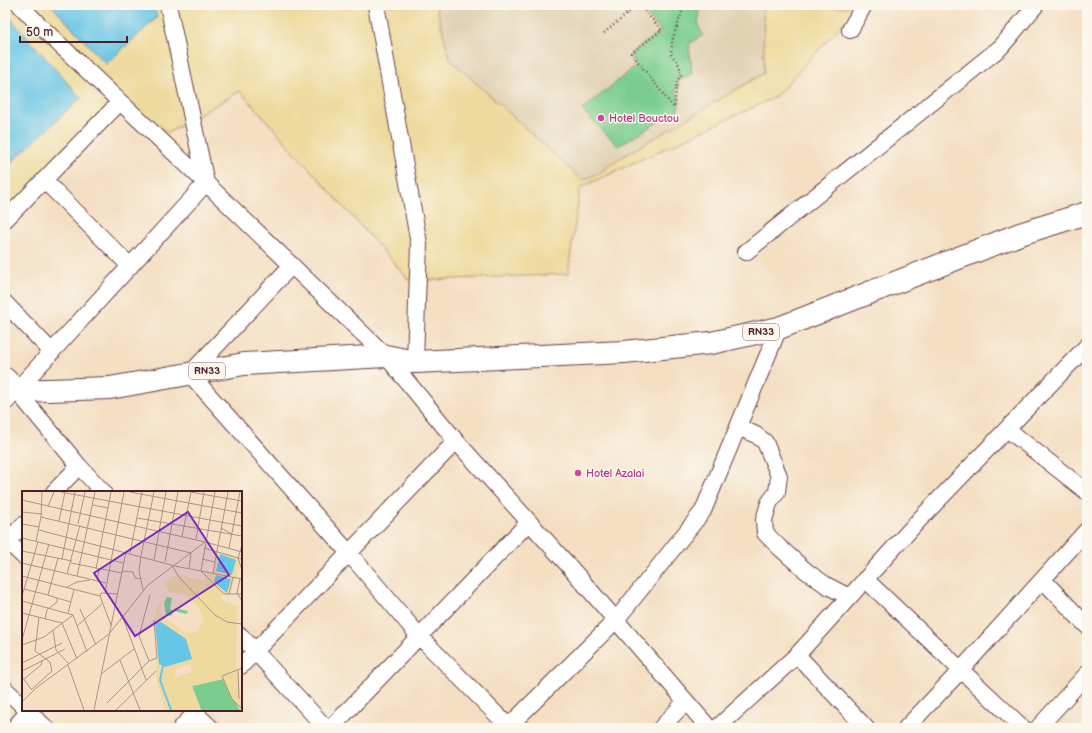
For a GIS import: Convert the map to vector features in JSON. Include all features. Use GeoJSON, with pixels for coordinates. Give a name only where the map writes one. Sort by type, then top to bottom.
{"type":"FeatureCollection","features":[{"type":"Feature","properties":{"kind":"main road","name":"RN33"},"geometry":{"type":"LineString","coordinates":[[9,391],[110,388],[244,364],[386,356],[415,362],[624,352],[711,343],[779,328],[1020,234],[1087,213]]}},
{"type":"Feature","properties":{"kind":"street"},"geometry":{"type":"LineString","coordinates":[[20,5],[40,26],[386,356],[456,441],[570,566],[709,728]]}},
{"type":"Feature","properties":{"kind":"street"},"geometry":{"type":"LineString","coordinates":[[168,5],[206,183]]}},
{"type":"Feature","properties":{"kind":"street"},"geometry":{"type":"LineString","coordinates":[[376,5],[419,244],[415,362]]}},
{"type":"Feature","properties":{"kind":"street"},"geometry":{"type":"LineString","coordinates":[[850,30],[864,5]]}},
{"type":"Feature","properties":{"kind":"street"},"geometry":{"type":"LineString","coordinates":[[746,252],[1001,47],[1036,5]]}},
{"type":"Feature","properties":{"kind":"street"},"geometry":{"type":"LineString","coordinates":[[5,220],[120,102]]}},
{"type":"Feature","properties":{"kind":"street"},"geometry":{"type":"LineString","coordinates":[[44,180],[130,266]]}},
{"type":"Feature","properties":{"kind":"street"},"geometry":{"type":"LineString","coordinates":[[102,491],[9,391],[52,352],[206,183]]}},
{"type":"Feature","properties":{"kind":"street"},"geometry":{"type":"LineString","coordinates":[[292,265],[190,374],[349,553],[420,636],[509,727],[616,620],[703,511],[779,328]]}},
{"type":"Feature","properties":{"kind":"street"},"geometry":{"type":"LineString","coordinates":[[5,303],[52,352]]}},
{"type":"Feature","properties":{"kind":"street"},"geometry":{"type":"LineString","coordinates":[[717,728],[797,655],[919,520],[1087,346]]}},
{"type":"Feature","properties":{"kind":"street"},"geometry":{"type":"LineString","coordinates":[[738,427],[756,435],[765,442],[779,476],[777,492],[769,503],[764,520],[765,533],[806,571],[826,585],[849,597]]}},
{"type":"Feature","properties":{"kind":"street"},"geometry":{"type":"LineString","coordinates":[[1007,429],[1087,492]]}},
{"type":"Feature","properties":{"kind":"street"},"geometry":{"type":"LineString","coordinates":[[242,665],[456,441]]}},
{"type":"Feature","properties":{"kind":"street"},"geometry":{"type":"LineString","coordinates":[[55,491],[79,466]]}},
{"type":"Feature","properties":{"kind":"street"},"geometry":{"type":"LineString","coordinates":[[331,728],[529,522]]}},
{"type":"Feature","properties":{"kind":"street"},"geometry":{"type":"LineString","coordinates":[[22,526],[6,542],[22,555]]}},
{"type":"Feature","properties":{"kind":"street"},"geometry":{"type":"LineString","coordinates":[[906,728],[961,670],[1087,530]]}},
{"type":"Feature","properties":{"kind":"street"},"geometry":{"type":"LineString","coordinates":[[865,579],[1023,728]]}},
{"type":"Feature","properties":{"kind":"street"},"geometry":{"type":"LineString","coordinates":[[1043,580],[1087,626]]}},
{"type":"Feature","properties":{"kind":"street"},"geometry":{"type":"LineString","coordinates":[[242,637],[326,728]]}},
{"type":"Feature","properties":{"kind":"street"},"geometry":{"type":"LineString","coordinates":[[797,655],[866,728]]}},
{"type":"Feature","properties":{"kind":"street"},"geometry":{"type":"LineString","coordinates":[[1038,728],[1087,674]]}},
{"type":"Feature","properties":{"kind":"street"},"geometry":{"type":"LineString","coordinates":[[5,689],[22,704]]}},
{"type":"Feature","properties":{"kind":"street"},"geometry":{"type":"LineString","coordinates":[[661,728],[686,701]]}},
{"type":"Feature","properties":{"kind":"street"},"geometry":{"type":"LineString","coordinates":[[14,728],[26,711]]}},
{"type":"Feature","properties":{"kind":"street"},"geometry":{"type":"LineString","coordinates":[[29,711],[46,728]]}},
{"type":"Feature","properties":{"kind":"street"},"geometry":{"type":"LineString","coordinates":[[181,728],[195,711],[211,728]]}},
{"type":"Feature","properties":{"kind":"path"},"geometry":{"type":"LineString","coordinates":[[620,5],[628,14]]}},
{"type":"Feature","properties":{"kind":"path"},"geometry":{"type":"LineString","coordinates":[[604,33],[638,5],[662,30],[631,53],[674,108],[677,82],[682,74],[679,65],[671,54],[672,41],[683,9],[679,5]]}},
{"type":"Feature","properties":{"kind":"shaded area","name":"Hotel Bouctou"},"geometry":{"type":"Polygon","coordinates":[[[436,5],[763,5],[764,73],[612,163],[599,173],[582,180],[449,59],[436,5]]]}},
{"type":"Feature","properties":{"kind":"green space"},"geometry":{"type":"Polygon","coordinates":[[[639,5],[715,5],[700,10],[698,25],[703,35],[689,44],[692,74],[679,79],[676,91],[680,99],[678,110],[618,146],[582,110],[636,66],[631,53],[661,31],[639,5]]]}},
{"type":"Feature","properties":{"kind":"sand"},"geometry":{"type":"Polygon","coordinates":[[[5,5],[51,5],[106,64],[157,18],[153,5],[436,5],[450,59],[582,180],[599,173],[612,163],[764,73],[763,5],[831,5],[837,8],[860,5],[775,97],[580,188],[568,274],[410,281],[240,91],[168,133],[121,99],[5,218],[5,168],[81,98],[5,13],[5,5]]]}},
{"type":"Feature","properties":{"kind":"water"},"geometry":{"type":"Polygon","coordinates":[[[51,5],[153,5],[157,17],[106,64],[51,5]]]}},
{"type":"Feature","properties":{"kind":"water"},"geometry":{"type":"Polygon","coordinates":[[[5,13],[81,98],[5,168],[5,13]]]}},
{"type":"Feature","properties":{"kind":"place","name":"Hotel Bouctou"},"geometry":{"type":"Point","coordinates":[601,118]}},
{"type":"Feature","properties":{"kind":"place","name":"Hotel Azalai"},"geometry":{"type":"Point","coordinates":[578,473]}}]}
